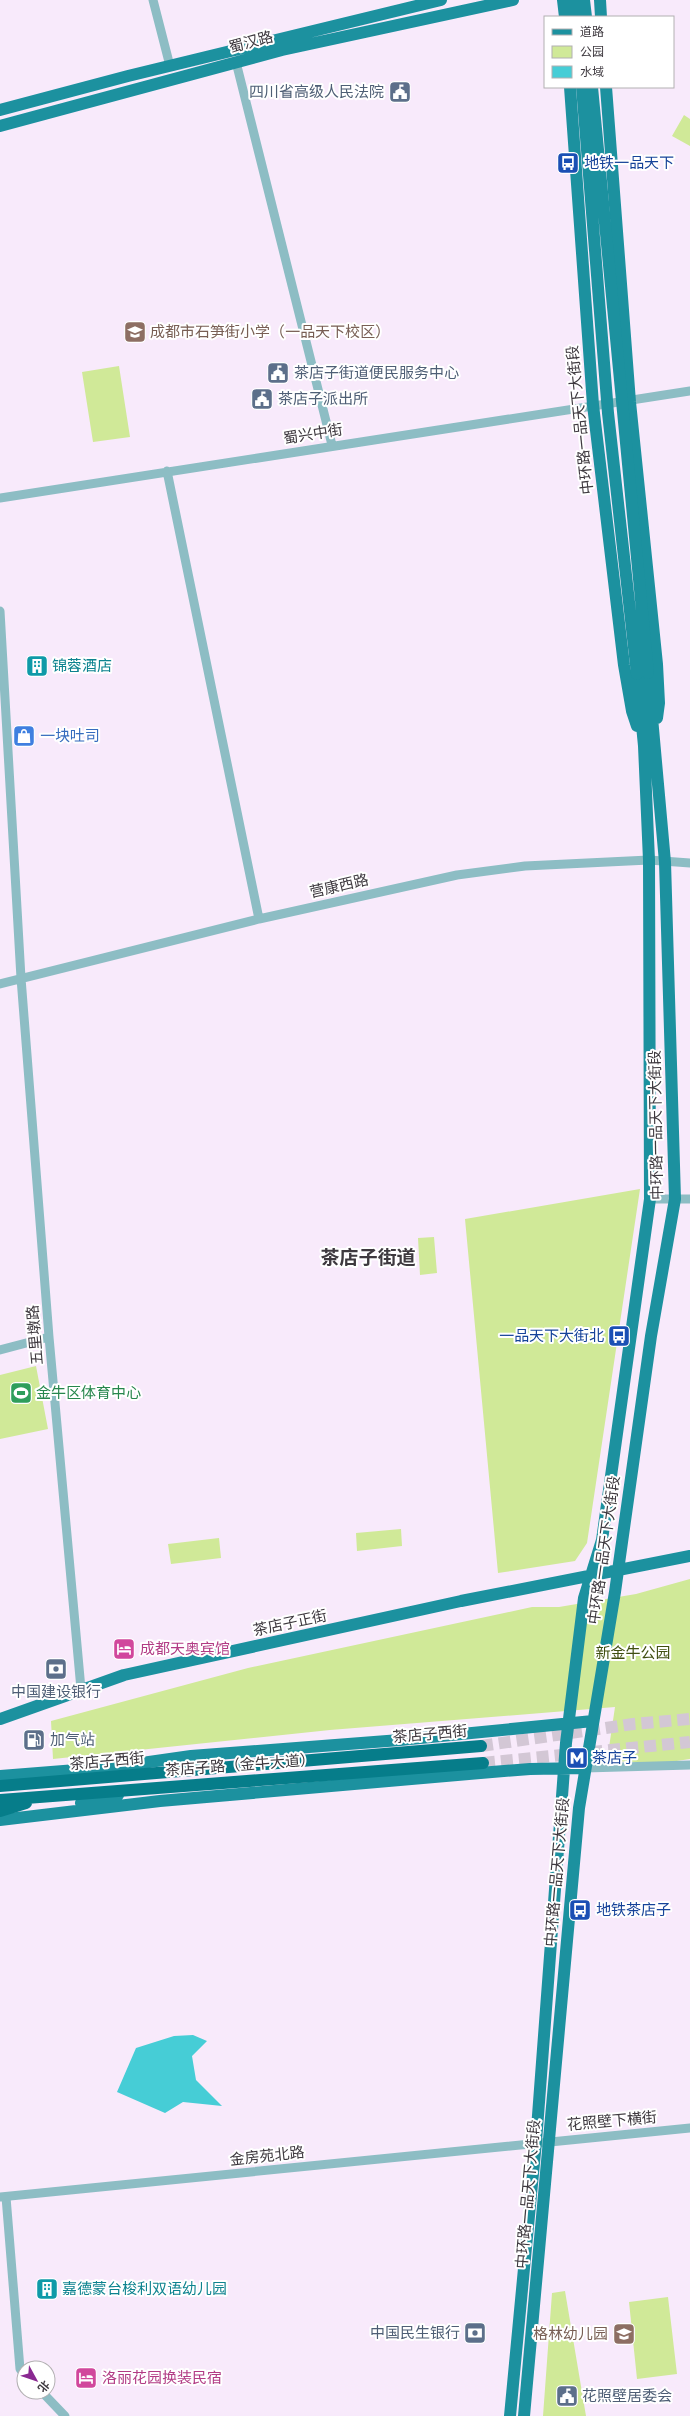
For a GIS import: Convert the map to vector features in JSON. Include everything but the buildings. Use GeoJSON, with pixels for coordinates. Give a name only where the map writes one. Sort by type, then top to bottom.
{"type":"FeatureCollection","features":[{"type":"Feature","properties":{"kind":"highway","name":"茶店子西街"},"geometry":{"type":"LineString","coordinates":[[0,1786],[480,1746]]}},
{"type":"Feature","properties":{"kind":"highway","name":"茶店子路（金牛大道）"},"geometry":{"type":"LineString","coordinates":[[0,1800],[484,1762]]}},
{"type":"Feature","properties":{"kind":"highway"},"geometry":{"type":"LineString","coordinates":[[0,1811],[48,1796]]}},
{"type":"Feature","properties":{"kind":"main road","name":"蜀汉路"},"geometry":{"type":"LineString","coordinates":[[0,110],[170,66],[441,0]]}},
{"type":"Feature","properties":{"kind":"main road","name":"蜀汉路"},"geometry":{"type":"LineString","coordinates":[[0,126],[236,62],[513,0]]}},
{"type":"Feature","properties":{"kind":"main road"},"geometry":{"type":"LineString","coordinates":[[564,0],[565,16]]}},
{"type":"Feature","properties":{"kind":"main road"},"geometry":{"type":"LineString","coordinates":[[575,0],[576,16]]}},
{"type":"Feature","properties":{"kind":"main road"},"geometry":{"type":"LineString","coordinates":[[584,0],[586,16]]}},
{"type":"Feature","properties":{"kind":"main road"},"geometry":{"type":"LineString","coordinates":[[600,0],[601,16]]}},
{"type":"Feature","properties":{"kind":"main road","name":"中环路一品天下大街段"},"geometry":{"type":"LineString","coordinates":[[570,88],[593,405],[624,665],[632,711],[644,746]]}},
{"type":"Feature","properties":{"kind":"main road"},"geometry":{"type":"LineString","coordinates":[[582,88],[608,413],[642,674]]}},
{"type":"Feature","properties":{"kind":"main road"},"geometry":{"type":"LineString","coordinates":[[592,88],[642,674]]}},
{"type":"Feature","properties":{"kind":"main road","name":"中环路一品天下大街段"},"geometry":{"type":"LineString","coordinates":[[606,88],[630,402],[657,664],[659,703],[655,737]]}},
{"type":"Feature","properties":{"kind":"main road","name":"中环路一品天下大街段"},"geometry":{"type":"LineString","coordinates":[[524,2416],[579,1808],[617,1570],[651,1336],[675,1199],[665,862],[655,737],[642,674]]}},
{"type":"Feature","properties":{"kind":"main road","name":"中环路一品天下大街段"},"geometry":{"type":"LineString","coordinates":[[510,2416],[536,2142],[563,1768],[584,1598],[602,1540],[650,1199],[650,860],[642,674]]}},
{"type":"Feature","properties":{"kind":"main road"},"geometry":{"type":"LineString","coordinates":[[617,1570],[690,1556]]}},
{"type":"Feature","properties":{"kind":"main road","name":"茶店子正街"},"geometry":{"type":"LineString","coordinates":[[0,1719],[124,1675],[460,1601],[617,1570]]}},
{"type":"Feature","properties":{"kind":"main road"},"geometry":{"type":"LineString","coordinates":[[0,1776],[114,1767],[191,1756],[400,1740],[593,1721]]}},
{"type":"Feature","properties":{"kind":"main road"},"geometry":{"type":"LineString","coordinates":[[23,1815],[484,1773],[585,1768]]}},
{"type":"Feature","properties":{"kind":"main road"},"geometry":{"type":"LineString","coordinates":[[0,1820],[154,1787]]}},
{"type":"Feature","properties":{"kind":"street"},"geometry":{"type":"LineString","coordinates":[[153,0],[170,66]]}},
{"type":"Feature","properties":{"kind":"street"},"geometry":{"type":"LineString","coordinates":[[236,62],[332,445]]}},
{"type":"Feature","properties":{"kind":"street","name":"蜀兴中街"},"geometry":{"type":"LineString","coordinates":[[0,498],[593,405],[630,402],[690,391]]}},
{"type":"Feature","properties":{"kind":"street"},"geometry":{"type":"LineString","coordinates":[[167,471],[259,920]]}},
{"type":"Feature","properties":{"kind":"street","name":"五里墩路"},"geometry":{"type":"LineString","coordinates":[[0,611],[21,978],[49,1337],[81,1689]]}},
{"type":"Feature","properties":{"kind":"street","name":"营康西路"},"geometry":{"type":"LineString","coordinates":[[0,984],[259,920],[457,875],[525,866],[650,860],[690,863]]}},
{"type":"Feature","properties":{"kind":"street"},"geometry":{"type":"LineString","coordinates":[[650,1199],[690,1199]]}},
{"type":"Feature","properties":{"kind":"street"},"geometry":{"type":"LineString","coordinates":[[0,1350],[49,1337]]}},
{"type":"Feature","properties":{"kind":"street"},"geometry":{"type":"LineString","coordinates":[[585,1768],[690,1765]]}},
{"type":"Feature","properties":{"kind":"street","name":"花照壁下横街"},"geometry":{"type":"LineString","coordinates":[[536,2142],[690,2128]]}},
{"type":"Feature","properties":{"kind":"street","name":"金房苑北路"},"geometry":{"type":"LineString","coordinates":[[3,2197],[536,2142]]}},
{"type":"Feature","properties":{"kind":"street"},"geometry":{"type":"LineString","coordinates":[[3,2197],[19,2360]]}},
{"type":"Feature","properties":{"kind":"street"},"geometry":{"type":"LineString","coordinates":[[49,2400],[64,2416]]}},
{"type":"Feature","properties":{"kind":"green space"},"geometry":{"type":"Polygon","coordinates":[[[684,115],[690,119],[690,146],[672,136],[684,115]]]}},
{"type":"Feature","properties":{"kind":"green space"},"geometry":{"type":"Polygon","coordinates":[[[119,366],[130,437],[93,442],[82,372],[119,366]]]}},
{"type":"Feature","properties":{"kind":"green space"},"geometry":{"type":"Polygon","coordinates":[[[640,1189],[587,1543],[575,1561],[498,1573],[465,1219],[640,1189]]]}},
{"type":"Feature","properties":{"kind":"green space"},"geometry":{"type":"Polygon","coordinates":[[[434,1237],[437,1273],[420,1275],[418,1238],[434,1237]]]}},
{"type":"Feature","properties":{"kind":"green space","name":"金牛区体育中心"},"geometry":{"type":"Polygon","coordinates":[[[36,1366],[48,1429],[0,1439],[0,1375],[36,1366]]]}},
{"type":"Feature","properties":{"kind":"green space"},"geometry":{"type":"Polygon","coordinates":[[[401,1529],[402,1546],[357,1551],[356,1533],[401,1529]]]}},
{"type":"Feature","properties":{"kind":"green space"},"geometry":{"type":"Polygon","coordinates":[[[219,1538],[221,1558],[171,1564],[168,1544],[219,1538]]]}},
{"type":"Feature","properties":{"kind":"green space","name":"新金牛公园"},"geometry":{"type":"Polygon","coordinates":[[[690,1579],[690,1759],[663,1763],[607,1761],[615,1707],[330,1730],[53,1759],[51,1721],[248,1668],[532,1607],[559,1607],[636,1594],[690,1579]]]}},
{"type":"Feature","properties":{"kind":"green space"},"geometry":{"type":"Polygon","coordinates":[[[565,2291],[586,2416],[543,2416],[552,2293],[565,2291]]]}},
{"type":"Feature","properties":{"kind":"green space"},"geometry":{"type":"Polygon","coordinates":[[[668,2297],[677,2374],[637,2379],[629,2302],[668,2297]]]}},
{"type":"Feature","properties":{"kind":"water"},"geometry":{"type":"Polygon","coordinates":[[[193,2035],[207,2041],[192,2056],[196,2080],[222,2106],[183,2102],[165,2113],[117,2092],[136,2048],[174,2036],[193,2035]]]}},
{"type":"Feature","properties":{"kind":"tunnel"},"geometry":{"type":"LineString","coordinates":[[481,1746],[633,1724],[690,1719]]}},
{"type":"Feature","properties":{"kind":"tunnel"},"geometry":{"type":"LineString","coordinates":[[483,1763],[690,1742]]}},
{"type":"Feature","properties":{"kind":"place","name":"四川省高级人民法院"},"geometry":{"type":"Point","coordinates":[400,92]}},
{"type":"Feature","properties":{"kind":"place","name":"地铁一品天下"},"geometry":{"type":"Point","coordinates":[568,163]}},
{"type":"Feature","properties":{"kind":"place","name":"成都市石笋街小学（一品天下校区）"},"geometry":{"type":"Point","coordinates":[135,332]}},
{"type":"Feature","properties":{"kind":"place","name":"茶店子街道便民服务中心"},"geometry":{"type":"Point","coordinates":[278,373]}},
{"type":"Feature","properties":{"kind":"place","name":"茶店子派出所"},"geometry":{"type":"Point","coordinates":[262,399]}},
{"type":"Feature","properties":{"kind":"place","name":"锦蓉酒店"},"geometry":{"type":"Point","coordinates":[37,666]}},
{"type":"Feature","properties":{"kind":"place","name":"一块吐司"},"geometry":{"type":"Point","coordinates":[24,736]}},
{"type":"Feature","properties":{"kind":"place","name":"一品天下大街北"},"geometry":{"type":"Point","coordinates":[619,1336]}},
{"type":"Feature","properties":{"kind":"place","name":"金牛区体育中心"},"geometry":{"type":"Point","coordinates":[21,1393]}},
{"type":"Feature","properties":{"kind":"place","name":"成都天奥宾馆"},"geometry":{"type":"Point","coordinates":[124,1649]}},
{"type":"Feature","properties":{"kind":"place","name":"中国建设银行"},"geometry":{"type":"Point","coordinates":[56,1669]}},
{"type":"Feature","properties":{"kind":"place","name":"加气站"},"geometry":{"type":"Point","coordinates":[34,1740]}},
{"type":"Feature","properties":{"kind":"place","name":"茶店子"},"geometry":{"type":"Point","coordinates":[577,1758]}},
{"type":"Feature","properties":{"kind":"place","name":"地铁茶店子"},"geometry":{"type":"Point","coordinates":[580,1910]}},
{"type":"Feature","properties":{"kind":"place","name":"嘉德蒙台梭利双语幼儿园"},"geometry":{"type":"Point","coordinates":[47,2289]}},
{"type":"Feature","properties":{"kind":"place","name":"中国民生银行"},"geometry":{"type":"Point","coordinates":[475,2333]}},
{"type":"Feature","properties":{"kind":"place","name":"格林幼儿园"},"geometry":{"type":"Point","coordinates":[624,2334]}},
{"type":"Feature","properties":{"kind":"place","name":"洛丽花园换装民宿"},"geometry":{"type":"Point","coordinates":[86,2378]}},
{"type":"Feature","properties":{"kind":"place","name":"花照壁居委会"},"geometry":{"type":"Point","coordinates":[567,2396]}},
{"type":"Feature","properties":{"kind":"district","name":"茶店子街道"},"geometry":{"type":"Point","coordinates":[368,1257]}}]}
